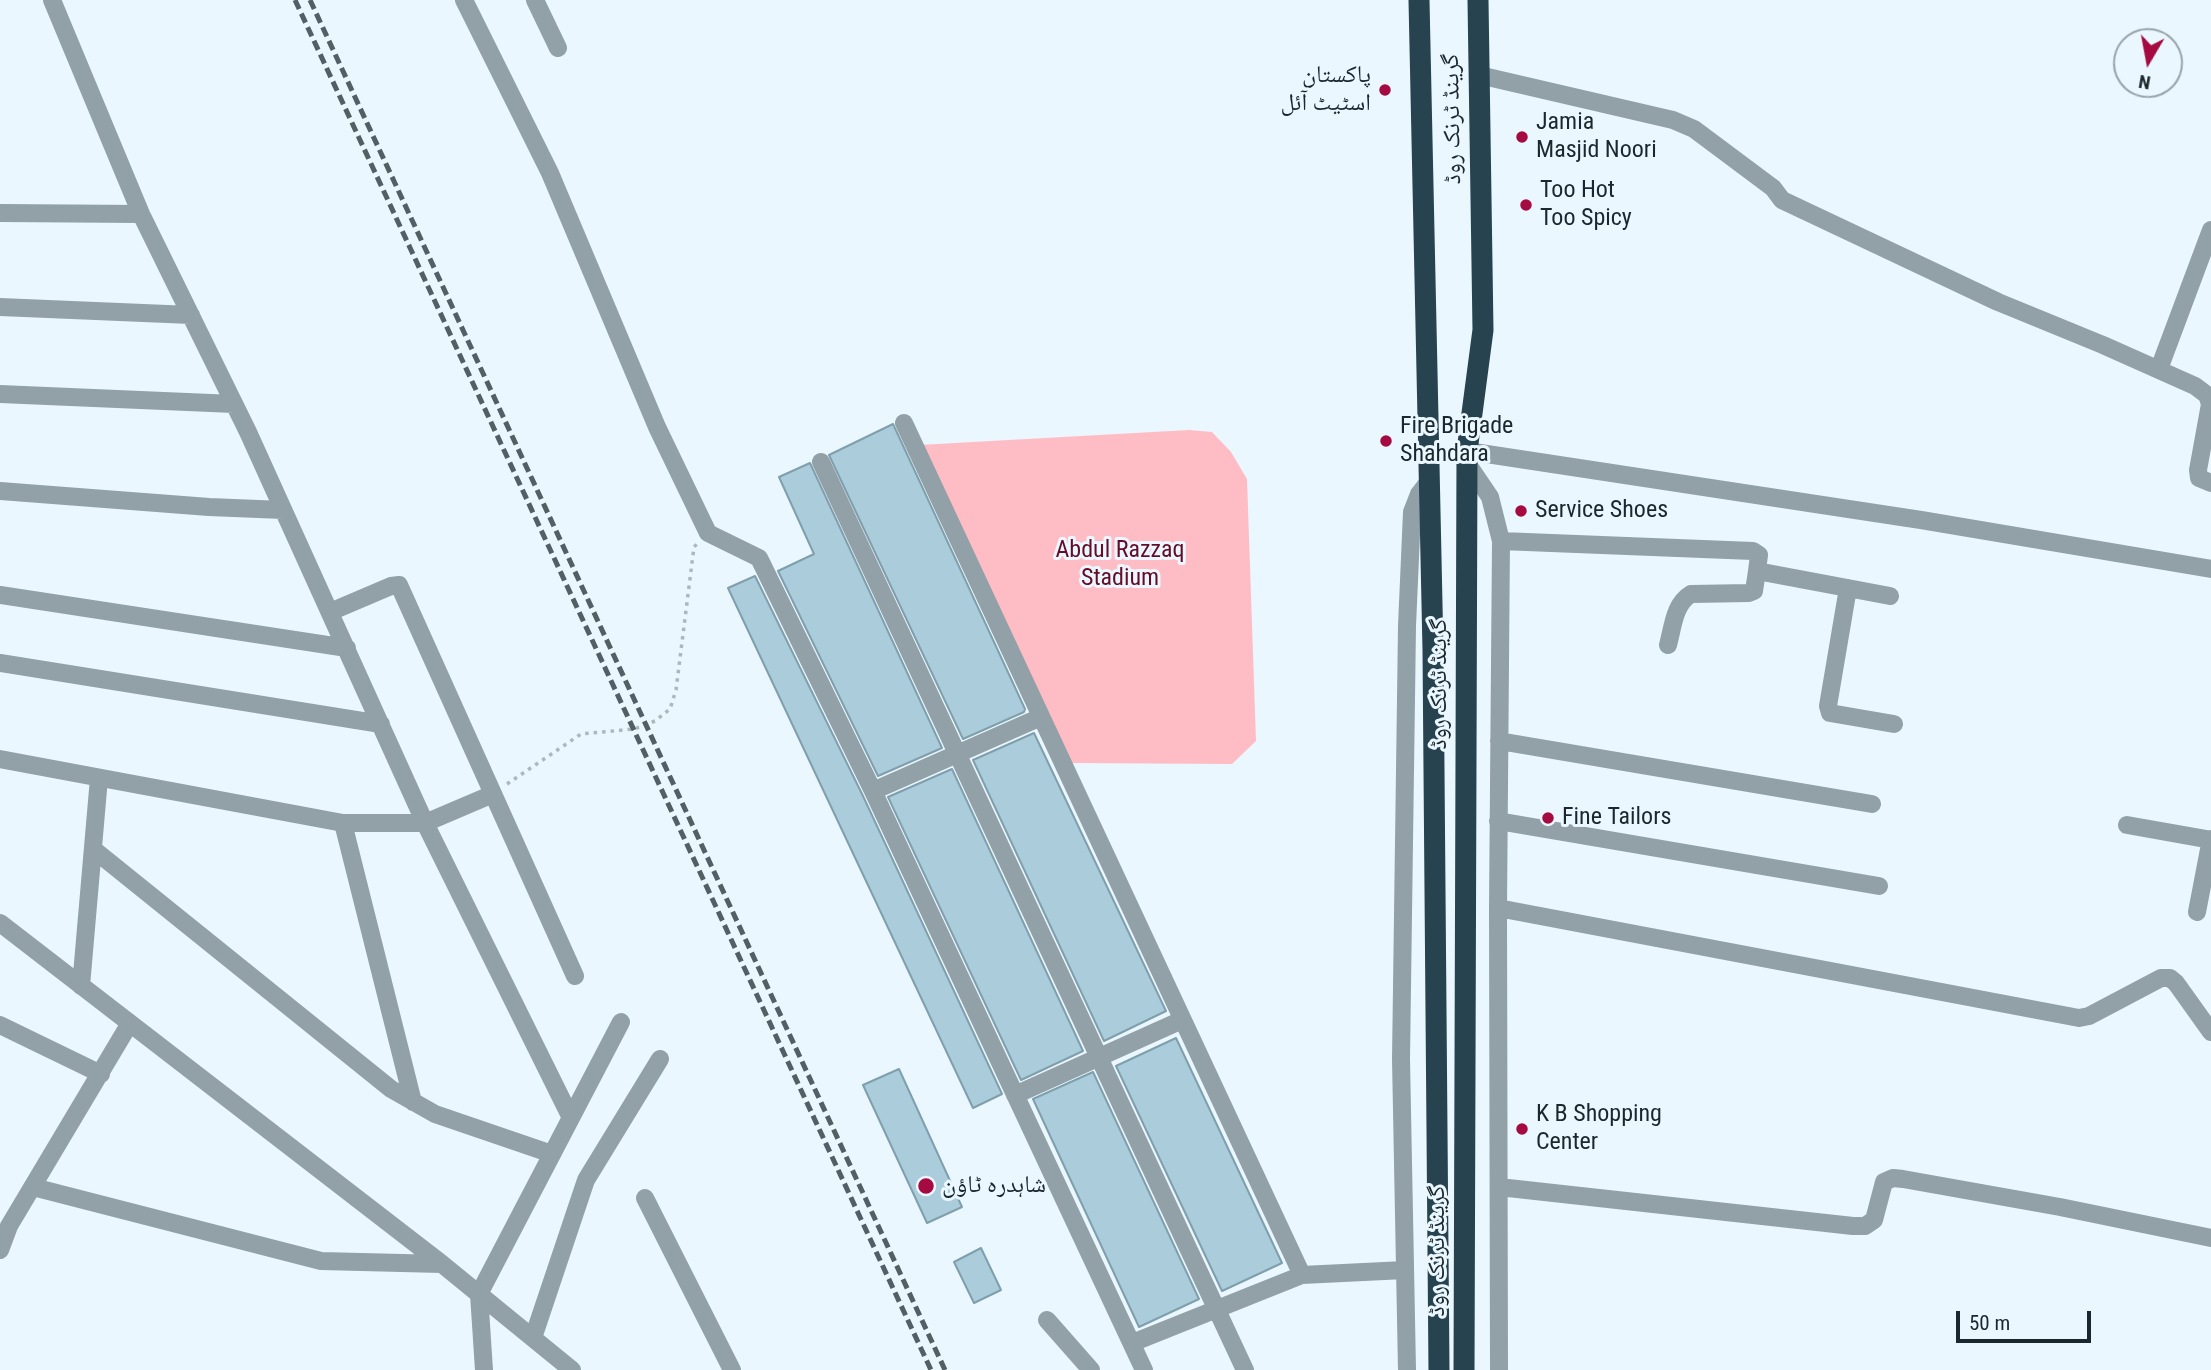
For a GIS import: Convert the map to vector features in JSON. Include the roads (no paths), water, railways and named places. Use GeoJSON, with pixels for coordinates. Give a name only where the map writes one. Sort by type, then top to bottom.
{"type":"FeatureCollection","features":[{"type":"Feature","properties":{"kind":"highway","name":"گرینڈ ٹرنک روڈ"},"geometry":{"type":"LineString","coordinates":[[1419,0],[1430,480],[1439,1370]]}},
{"type":"Feature","properties":{"kind":"highway","name":"گرینڈ ٹرنک روڈ"},"geometry":{"type":"LineString","coordinates":[[1464,1370],[1467,457],[1483,330],[1478,0]]}},
{"type":"Feature","properties":{"kind":"street"},"geometry":{"type":"LineString","coordinates":[[52,0],[141,214],[284,510],[425,822],[571,1118]]}},
{"type":"Feature","properties":{"kind":"street"},"geometry":{"type":"LineString","coordinates":[[464,0],[550,173],[657,426],[708,533],[759,558],[873,791],[1144,1370]]}},
{"type":"Feature","properties":{"kind":"street"},"geometry":{"type":"LineString","coordinates":[[535,0],[558,48]]}},
{"type":"Feature","properties":{"kind":"street"},"geometry":{"type":"LineString","coordinates":[[1479,75],[1656,115],[1694,129],[1773,188],[1782,200],[1998,302],[2195,386],[2209,395],[2210,404],[2198,470],[2199,478],[2211,483]]}},
{"type":"Feature","properties":{"kind":"street"},"geometry":{"type":"LineString","coordinates":[[0,213],[141,214]]}},
{"type":"Feature","properties":{"kind":"street"},"geometry":{"type":"LineString","coordinates":[[2159,369],[2211,230]]}},
{"type":"Feature","properties":{"kind":"street"},"geometry":{"type":"LineString","coordinates":[[0,307],[191,316]]}},
{"type":"Feature","properties":{"kind":"street"},"geometry":{"type":"LineString","coordinates":[[0,394],[234,404]]}},
{"type":"Feature","properties":{"kind":"street"},"geometry":{"type":"LineString","coordinates":[[904,423],[1302,1275]]}},
{"type":"Feature","properties":{"kind":"street"},"geometry":{"type":"LineString","coordinates":[[1467,457],[1490,496],[1501,541],[1498,821],[1499,1370]]}},
{"type":"Feature","properties":{"kind":"street"},"geometry":{"type":"LineString","coordinates":[[1467,457],[1921,520],[2211,569]]}},
{"type":"Feature","properties":{"kind":"street"},"geometry":{"type":"LineString","coordinates":[[821,462],[1245,1370]]}},
{"type":"Feature","properties":{"kind":"street"},"geometry":{"type":"LineString","coordinates":[[1407,1370],[1401,1059],[1407,625],[1412,512],[1419,494],[1430,480]]}},
{"type":"Feature","properties":{"kind":"street"},"geometry":{"type":"LineString","coordinates":[[0,491],[284,510]]}},
{"type":"Feature","properties":{"kind":"street"},"geometry":{"type":"LineString","coordinates":[[1501,541],[1753,551],[1759,555],[1754,590],[1749,593],[1691,594],[1684,599],[1677,610],[1668,645]]}},
{"type":"Feature","properties":{"kind":"street"},"geometry":{"type":"LineString","coordinates":[[1757,571],[1890,596]]}},
{"type":"Feature","properties":{"kind":"street"},"geometry":{"type":"LineString","coordinates":[[330,612],[399,585],[575,976]]}},
{"type":"Feature","properties":{"kind":"street"},"geometry":{"type":"LineString","coordinates":[[1848,588],[1828,706],[1830,713],[1894,724]]}},
{"type":"Feature","properties":{"kind":"street"},"geometry":{"type":"LineString","coordinates":[[0,595],[347,648]]}},
{"type":"Feature","properties":{"kind":"street"},"geometry":{"type":"LineString","coordinates":[[0,663],[381,724]]}},
{"type":"Feature","properties":{"kind":"street"},"geometry":{"type":"LineString","coordinates":[[873,791],[1041,717]]}},
{"type":"Feature","properties":{"kind":"street"},"geometry":{"type":"LineString","coordinates":[[1499,741],[1872,804]]}},
{"type":"Feature","properties":{"kind":"street"},"geometry":{"type":"LineString","coordinates":[[0,759],[343,823],[425,822],[493,794]]}},
{"type":"Feature","properties":{"kind":"street"},"geometry":{"type":"LineString","coordinates":[[81,986],[99,778]]}},
{"type":"Feature","properties":{"kind":"street"},"geometry":{"type":"LineString","coordinates":[[1498,821],[1879,886]]}},
{"type":"Feature","properties":{"kind":"street"},"geometry":{"type":"LineString","coordinates":[[343,823],[414,1102]]}},
{"type":"Feature","properties":{"kind":"street"},"geometry":{"type":"LineString","coordinates":[[2127,825],[2211,840],[2197,912]]}},
{"type":"Feature","properties":{"kind":"street"},"geometry":{"type":"LineString","coordinates":[[93,849],[391,1089],[435,1114],[552,1154]]}},
{"type":"Feature","properties":{"kind":"street"},"geometry":{"type":"LineString","coordinates":[[1498,908],[2079,1018],[2089,1016],[2161,978],[2170,978],[2176,982],[2211,1032]]}},
{"type":"Feature","properties":{"kind":"street"},"geometry":{"type":"LineString","coordinates":[[0,923],[443,1264],[572,1370]]}},
{"type":"Feature","properties":{"kind":"street"},"geometry":{"type":"LineString","coordinates":[[1015,1095],[1182,1020]]}},
{"type":"Feature","properties":{"kind":"street"},"geometry":{"type":"LineString","coordinates":[[484,1370],[479,1294],[621,1022]]}},
{"type":"Feature","properties":{"kind":"street"},"geometry":{"type":"LineString","coordinates":[[0,1250],[9,1226],[130,1023]]}},
{"type":"Feature","properties":{"kind":"street"},"geometry":{"type":"LineString","coordinates":[[0,1026],[101,1074]]}},
{"type":"Feature","properties":{"kind":"street"},"geometry":{"type":"LineString","coordinates":[[533,1338],[586,1180],[660,1059]]}},
{"type":"Feature","properties":{"kind":"street"},"geometry":{"type":"LineString","coordinates":[[1499,1187],[1865,1226],[1874,1220],[1884,1182],[1893,1178],[2060,1207],[2211,1238]]}},
{"type":"Feature","properties":{"kind":"street"},"geometry":{"type":"LineString","coordinates":[[33,1187],[321,1261],[443,1264]]}},
{"type":"Feature","properties":{"kind":"street"},"geometry":{"type":"LineString","coordinates":[[645,1198],[732,1370]]}},
{"type":"Feature","properties":{"kind":"street"},"geometry":{"type":"LineString","coordinates":[[1132,1343],[1302,1275],[1405,1270]]}},
{"type":"Feature","properties":{"kind":"street"},"geometry":{"type":"LineString","coordinates":[[1047,1320],[1091,1370]]}},
{"type":"Feature","properties":{"kind":"railway"},"geometry":{"type":"LineString","coordinates":[[295,0],[931,1370]]}},
{"type":"Feature","properties":{"kind":"railway"},"geometry":{"type":"LineString","coordinates":[[310,0],[945,1370]]}},
{"type":"Feature","properties":{"kind":"place","name":"پاکستان اسٹیٹ آئل"},"geometry":{"type":"Point","coordinates":[1385,90]}},
{"type":"Feature","properties":{"kind":"place","name":"Jamia Masjid Noori"},"geometry":{"type":"Point","coordinates":[1522,137]}},
{"type":"Feature","properties":{"kind":"place","name":"Too Hot Too Spicy"},"geometry":{"type":"Point","coordinates":[1526,205]}},
{"type":"Feature","properties":{"kind":"place","name":"Fire Brigade Shahdara"},"geometry":{"type":"Point","coordinates":[1386,441]}},
{"type":"Feature","properties":{"kind":"place","name":"Service Shoes"},"geometry":{"type":"Point","coordinates":[1521,511]}},
{"type":"Feature","properties":{"kind":"place","name":"Fine Tailors"},"geometry":{"type":"Point","coordinates":[1548,818]}},
{"type":"Feature","properties":{"kind":"place","name":"K B Shopping Center"},"geometry":{"type":"Point","coordinates":[1522,1129]}},
{"type":"Feature","properties":{"kind":"place","name":"شاہدرہ ٹاؤن"},"geometry":{"type":"Point","coordinates":[926,1186]}},
{"type":"Feature","properties":{"kind":"park label","name":"Abdul Razzaq Stadium"},"geometry":{"type":"Point","coordinates":[1120,565]}}]}
